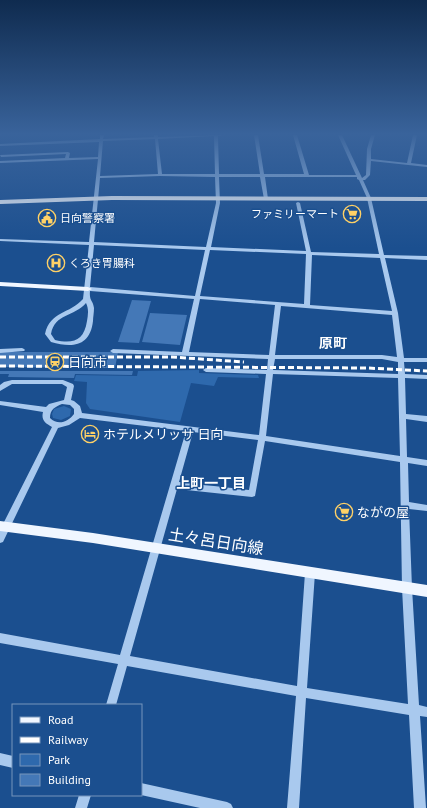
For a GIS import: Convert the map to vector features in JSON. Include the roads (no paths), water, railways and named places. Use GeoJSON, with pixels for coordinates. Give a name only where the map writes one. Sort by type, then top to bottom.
{"type":"FeatureCollection","features":[{"type":"Feature","properties":{"kind":"highway"},"geometry":{"type":"LineString","coordinates":[[218,201],[266,199],[427,203]]}},
{"type":"Feature","properties":{"kind":"highway"},"geometry":{"type":"LineString","coordinates":[[0,202],[96,200],[298,203],[427,199]]}},
{"type":"Feature","properties":{"kind":"highway"},"geometry":{"type":"LineString","coordinates":[[0,206],[96,200]]}},
{"type":"Feature","properties":{"kind":"main road"},"geometry":{"type":"LineString","coordinates":[[0,284],[88,289]]}},
{"type":"Feature","properties":{"kind":"main road","name":"土々呂日向線"},"geometry":{"type":"LineString","coordinates":[[3,527],[157,548],[427,592]]}},
{"type":"Feature","properties":{"kind":"street"},"geometry":{"type":"LineString","coordinates":[[86,299],[90,303],[91,308],[90,329],[87,335],[82,340],[71,343],[53,341],[48,334],[50,323],[78,307],[86,299],[98,173]]}},
{"type":"Feature","properties":{"kind":"street"},"geometry":{"type":"LineString","coordinates":[[185,354],[218,201],[218,173]]}},
{"type":"Feature","properties":{"kind":"street"},"geometry":{"type":"LineString","coordinates":[[262,173],[266,199]]}},
{"type":"Feature","properties":{"kind":"street"},"geometry":{"type":"LineString","coordinates":[[356,173],[369,201],[383,256],[395,313],[401,360],[407,588],[420,808]]}},
{"type":"Feature","properties":{"kind":"street"},"geometry":{"type":"LineString","coordinates":[[98,177],[160,175],[366,178],[367,173]]}},
{"type":"Feature","properties":{"kind":"street"},"geometry":{"type":"LineString","coordinates":[[298,203],[309,253],[307,305]]}},
{"type":"Feature","properties":{"kind":"street"},"geometry":{"type":"LineString","coordinates":[[0,240],[427,258]]}},
{"type":"Feature","properties":{"kind":"street"},"geometry":{"type":"LineString","coordinates":[[88,289],[395,313]]}},
{"type":"Feature","properties":{"kind":"street"},"geometry":{"type":"LineString","coordinates":[[174,485],[252,494],[262,438],[278,303]]}},
{"type":"Feature","properties":{"kind":"street"},"geometry":{"type":"LineString","coordinates":[[0,351],[22,350]]}},
{"type":"Feature","properties":{"kind":"street"},"geometry":{"type":"LineString","coordinates":[[113,351],[272,357],[382,357],[401,360],[426,361]]}},
{"type":"Feature","properties":{"kind":"street"},"geometry":{"type":"LineString","coordinates":[[206,370],[427,377]]}},
{"type":"Feature","properties":{"kind":"street"},"geometry":{"type":"LineString","coordinates":[[0,389],[6,384],[12,382],[63,382],[71,386],[67,402]]}},
{"type":"Feature","properties":{"kind":"street"},"geometry":{"type":"LineString","coordinates":[[0,402],[47,410]]}},
{"type":"Feature","properties":{"kind":"street"},"geometry":{"type":"LineString","coordinates":[[78,416],[78,408],[67,402],[56,403],[47,410],[46,419],[56,425],[66,424],[78,416],[262,438],[427,463]]}},
{"type":"Feature","properties":{"kind":"street"},"geometry":{"type":"LineString","coordinates":[[403,416],[427,419]]}},
{"type":"Feature","properties":{"kind":"street"},"geometry":{"type":"LineString","coordinates":[[0,539],[3,527],[56,425]]}},
{"type":"Feature","properties":{"kind":"street"},"geometry":{"type":"LineString","coordinates":[[111,704],[190,429]]}},
{"type":"Feature","properties":{"kind":"street"},"geometry":{"type":"LineString","coordinates":[[405,505],[427,508]]}},
{"type":"Feature","properties":{"kind":"street"},"geometry":{"type":"LineString","coordinates":[[293,808],[310,573]]}},
{"type":"Feature","properties":{"kind":"street"},"geometry":{"type":"LineString","coordinates":[[0,638],[301,692],[427,712]]}},
{"type":"Feature","properties":{"kind":"street"},"geometry":{"type":"LineString","coordinates":[[0,759],[12,762]]}},
{"type":"Feature","properties":{"kind":"street"},"geometry":{"type":"LineString","coordinates":[[142,789],[227,808]]}},
{"type":"Feature","properties":{"kind":"street"},"geometry":{"type":"LineString","coordinates":[[81,808],[85,796]]}},
{"type":"Feature","properties":{"kind":"railway"},"geometry":{"type":"LineString","coordinates":[[0,357],[172,357],[244,362]]}},
{"type":"Feature","properties":{"kind":"railway"},"geometry":{"type":"LineString","coordinates":[[0,366],[367,368],[427,371]]}},
{"type":"Feature","properties":{"kind":"place","name":"ファミリーマート"},"geometry":{"type":"Point","coordinates":[352,214]}},
{"type":"Feature","properties":{"kind":"place","name":"日向警察署"},"geometry":{"type":"Point","coordinates":[47,218]}},
{"type":"Feature","properties":{"kind":"place","name":"くろき胃腸科"},"geometry":{"type":"Point","coordinates":[56,263]}},
{"type":"Feature","properties":{"kind":"place","name":"日向市"},"geometry":{"type":"Point","coordinates":[55,362]}},
{"type":"Feature","properties":{"kind":"place","name":"ホテルメリッサ 日向"},"geometry":{"type":"Point","coordinates":[90,434]}},
{"type":"Feature","properties":{"kind":"place","name":"ながの屋"},"geometry":{"type":"Point","coordinates":[344,512]}},
{"type":"Feature","properties":{"kind":"district","name":"原町"},"geometry":{"type":"Point","coordinates":[333,343]}},
{"type":"Feature","properties":{"kind":"district","name":"上町一丁目"},"geometry":{"type":"Point","coordinates":[211,483]}}]}
